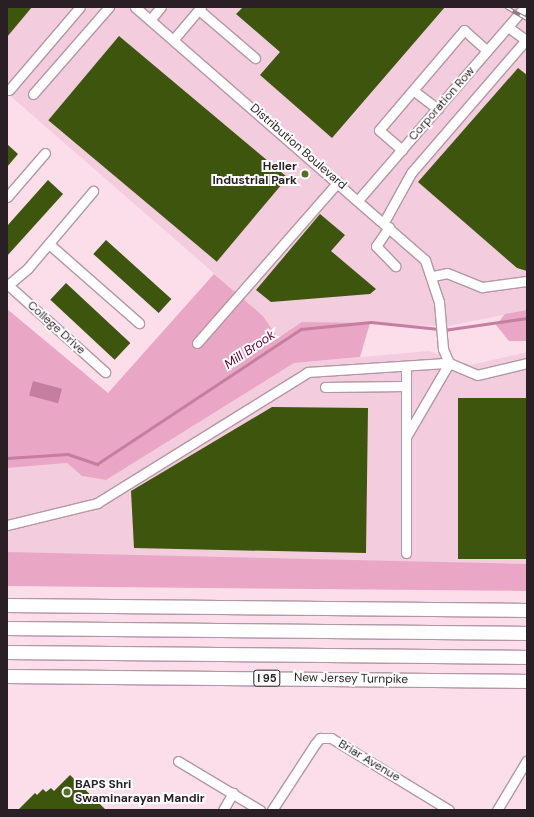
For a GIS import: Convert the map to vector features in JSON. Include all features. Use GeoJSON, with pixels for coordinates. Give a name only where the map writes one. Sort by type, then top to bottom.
{"type":"FeatureCollection","features":[{"type":"Feature","properties":{"kind":"highway"},"geometry":{"type":"LineString","coordinates":[[7,605],[527,610]]}},
{"type":"Feature","properties":{"kind":"highway"},"geometry":{"type":"LineString","coordinates":[[7,628],[527,634]]}},
{"type":"Feature","properties":{"kind":"highway","name":"New Jersey Turnpike"},"geometry":{"type":"LineString","coordinates":[[7,652],[527,657]]}},
{"type":"Feature","properties":{"kind":"highway","name":"New Jersey Turnpike"},"geometry":{"type":"LineString","coordinates":[[7,676],[527,681]]}},
{"type":"Feature","properties":{"kind":"street"},"geometry":{"type":"LineString","coordinates":[[9,90],[80,7]]}},
{"type":"Feature","properties":{"kind":"street"},"geometry":{"type":"LineString","coordinates":[[33,94],[110,7]]}},
{"type":"Feature","properties":{"kind":"street","name":"Distribution Boulevard"},"geometry":{"type":"LineString","coordinates":[[135,7],[359,200],[425,260],[433,276],[439,302],[443,349],[449,363]]}},
{"type":"Feature","properties":{"kind":"street"},"geometry":{"type":"LineString","coordinates":[[150,20],[161,7]]}},
{"type":"Feature","properties":{"kind":"street","name":"Corporation Row"},"geometry":{"type":"LineString","coordinates":[[359,200],[525,7]]}},
{"type":"Feature","properties":{"kind":"street"},"geometry":{"type":"LineString","coordinates":[[173,40],[200,8],[254,58]]}},
{"type":"Feature","properties":{"kind":"street"},"geometry":{"type":"LineString","coordinates":[[395,266],[376,246],[411,173],[526,40],[508,28]]}},
{"type":"Feature","properties":{"kind":"street"},"geometry":{"type":"LineString","coordinates":[[402,150],[379,130],[414,91],[464,30],[487,51]]}},
{"type":"Feature","properties":{"kind":"street"},"geometry":{"type":"LineString","coordinates":[[414,91],[438,109]]}},
{"type":"Feature","properties":{"kind":"street"},"geometry":{"type":"LineString","coordinates":[[7,197],[45,153]]}},
{"type":"Feature","properties":{"kind":"street"},"geometry":{"type":"LineString","coordinates":[[197,343],[338,182]]}},
{"type":"Feature","properties":{"kind":"street"},"geometry":{"type":"LineString","coordinates":[[7,285],[49,244],[94,190]]}},
{"type":"Feature","properties":{"kind":"street"},"geometry":{"type":"LineString","coordinates":[[49,244],[140,324]]}},
{"type":"Feature","properties":{"kind":"street"},"geometry":{"type":"LineString","coordinates":[[433,276],[447,273],[482,287],[527,281]]}},
{"type":"Feature","properties":{"kind":"street","name":"College Drive"},"geometry":{"type":"LineString","coordinates":[[7,285],[105,372]]}},
{"type":"Feature","properties":{"kind":"street"},"geometry":{"type":"LineString","coordinates":[[406,438],[449,363]]}},
{"type":"Feature","properties":{"kind":"street"},"geometry":{"type":"LineString","coordinates":[[7,525],[97,503],[308,372],[449,363],[477,375],[527,363]]}},
{"type":"Feature","properties":{"kind":"street"},"geometry":{"type":"LineString","coordinates":[[406,366],[406,553]]}},
{"type":"Feature","properties":{"kind":"street"},"geometry":{"type":"LineString","coordinates":[[325,387],[406,386]]}},
{"type":"Feature","properties":{"kind":"street","name":"Briar Avenue"},"geometry":{"type":"LineString","coordinates":[[272,810],[320,738],[331,738],[449,810]]}},
{"type":"Feature","properties":{"kind":"street"},"geometry":{"type":"LineString","coordinates":[[497,810],[527,760]]}},
{"type":"Feature","properties":{"kind":"street"},"geometry":{"type":"LineString","coordinates":[[178,761],[260,810]]}},
{"type":"Feature","properties":{"kind":"street"},"geometry":{"type":"LineString","coordinates":[[223,810],[233,793]]}},
{"type":"Feature","properties":{"kind":"shaded area"},"geometry":{"type":"Polygon","coordinates":[[[7,7],[527,7],[527,310],[449,326],[303,322],[278,338],[263,316],[7,93],[7,7]]]}},
{"type":"Feature","properties":{"kind":"shaded area"},"geometry":{"type":"Polygon","coordinates":[[[214,274],[263,316],[278,338],[302,322],[370,323],[360,357],[294,363],[106,480],[82,476],[67,463],[7,468],[7,309],[108,393],[214,274]]]}},
{"type":"Feature","properties":{"kind":"shaded area"},"geometry":{"type":"Polygon","coordinates":[[[527,310],[527,341],[509,341],[496,325],[505,314],[527,310]]]}},
{"type":"Feature","properties":{"kind":"shaded area"},"geometry":{"type":"Polygon","coordinates":[[[429,351],[471,365],[527,352],[527,564],[7,554],[7,468],[67,463],[82,476],[106,480],[294,363],[429,351]]]}},
{"type":"Feature","properties":{"kind":"shaded area"},"geometry":{"type":"Polygon","coordinates":[[[33,381],[62,389],[58,403],[29,395],[33,381]]]}},
{"type":"Feature","properties":{"kind":"shaded area"},"geometry":{"type":"Polygon","coordinates":[[[7,552],[527,564],[527,591],[7,586],[7,552]]]}},
{"type":"Feature","properties":{"kind":"building"},"geometry":{"type":"Polygon","coordinates":[[[7,7],[32,7],[7,37],[7,7]]]}},
{"type":"Feature","properties":{"kind":"building"},"geometry":{"type":"Polygon","coordinates":[[[243,7],[445,7],[332,138],[260,75],[280,52],[236,14],[243,7]]]}},
{"type":"Feature","properties":{"kind":"building"},"geometry":{"type":"Polygon","coordinates":[[[119,36],[288,177],[217,262],[48,120],[119,36]]]}},
{"type":"Feature","properties":{"kind":"building"},"geometry":{"type":"Polygon","coordinates":[[[518,68],[527,75],[527,271],[517,268],[418,182],[518,68]]]}},
{"type":"Feature","properties":{"kind":"building"},"geometry":{"type":"Polygon","coordinates":[[[7,144],[18,154],[7,167],[7,144]]]}},
{"type":"Feature","properties":{"kind":"building"},"geometry":{"type":"Polygon","coordinates":[[[48,180],[63,194],[7,256],[7,226],[48,180]]]}},
{"type":"Feature","properties":{"kind":"building"},"geometry":{"type":"Polygon","coordinates":[[[320,214],[345,235],[331,251],[376,289],[370,294],[271,302],[256,290],[320,214]]]}},
{"type":"Feature","properties":{"kind":"building"},"geometry":{"type":"Polygon","coordinates":[[[106,240],[171,299],[159,313],[93,254],[106,240]]]}},
{"type":"Feature","properties":{"kind":"building"},"geometry":{"type":"Polygon","coordinates":[[[66,283],[130,343],[115,360],[50,300],[66,283]]]}},
{"type":"Feature","properties":{"kind":"building"},"geometry":{"type":"Polygon","coordinates":[[[458,398],[527,398],[527,559],[458,559],[458,398]]]}},
{"type":"Feature","properties":{"kind":"building"},"geometry":{"type":"Polygon","coordinates":[[[272,407],[368,408],[366,553],[134,548],[131,491],[272,407]]]}},
{"type":"Feature","properties":{"kind":"building","name":"BAPS Shri Swaminarayan Mandir"},"geometry":{"type":"Polygon","coordinates":[[[70,775],[106,810],[18,810],[35,793],[37,795],[43,789],[46,792],[51,788],[54,791],[70,775]]]}},
{"type":"Feature","properties":{"kind":"waterway","name":"Mill Brook"},"geometry":{"type":"LineString","coordinates":[[444,330],[527,318]]}},
{"type":"Feature","properties":{"kind":"waterway","name":"Mill Brook"},"geometry":{"type":"LineString","coordinates":[[7,458],[68,454],[97,464],[301,329],[371,322],[439,329]]}},
{"type":"Feature","properties":{"kind":"railway"},"geometry":{"type":"LineString","coordinates":[[506,7],[527,19]]}},
{"type":"Feature","properties":{"kind":"place","name":"Heller Industrial Park"},"geometry":{"type":"Point","coordinates":[305,174]}},
{"type":"Feature","properties":{"kind":"place","name":"BAPS Shri Swaminarayan Mandir"},"geometry":{"type":"Point","coordinates":[67,792]}}]}
